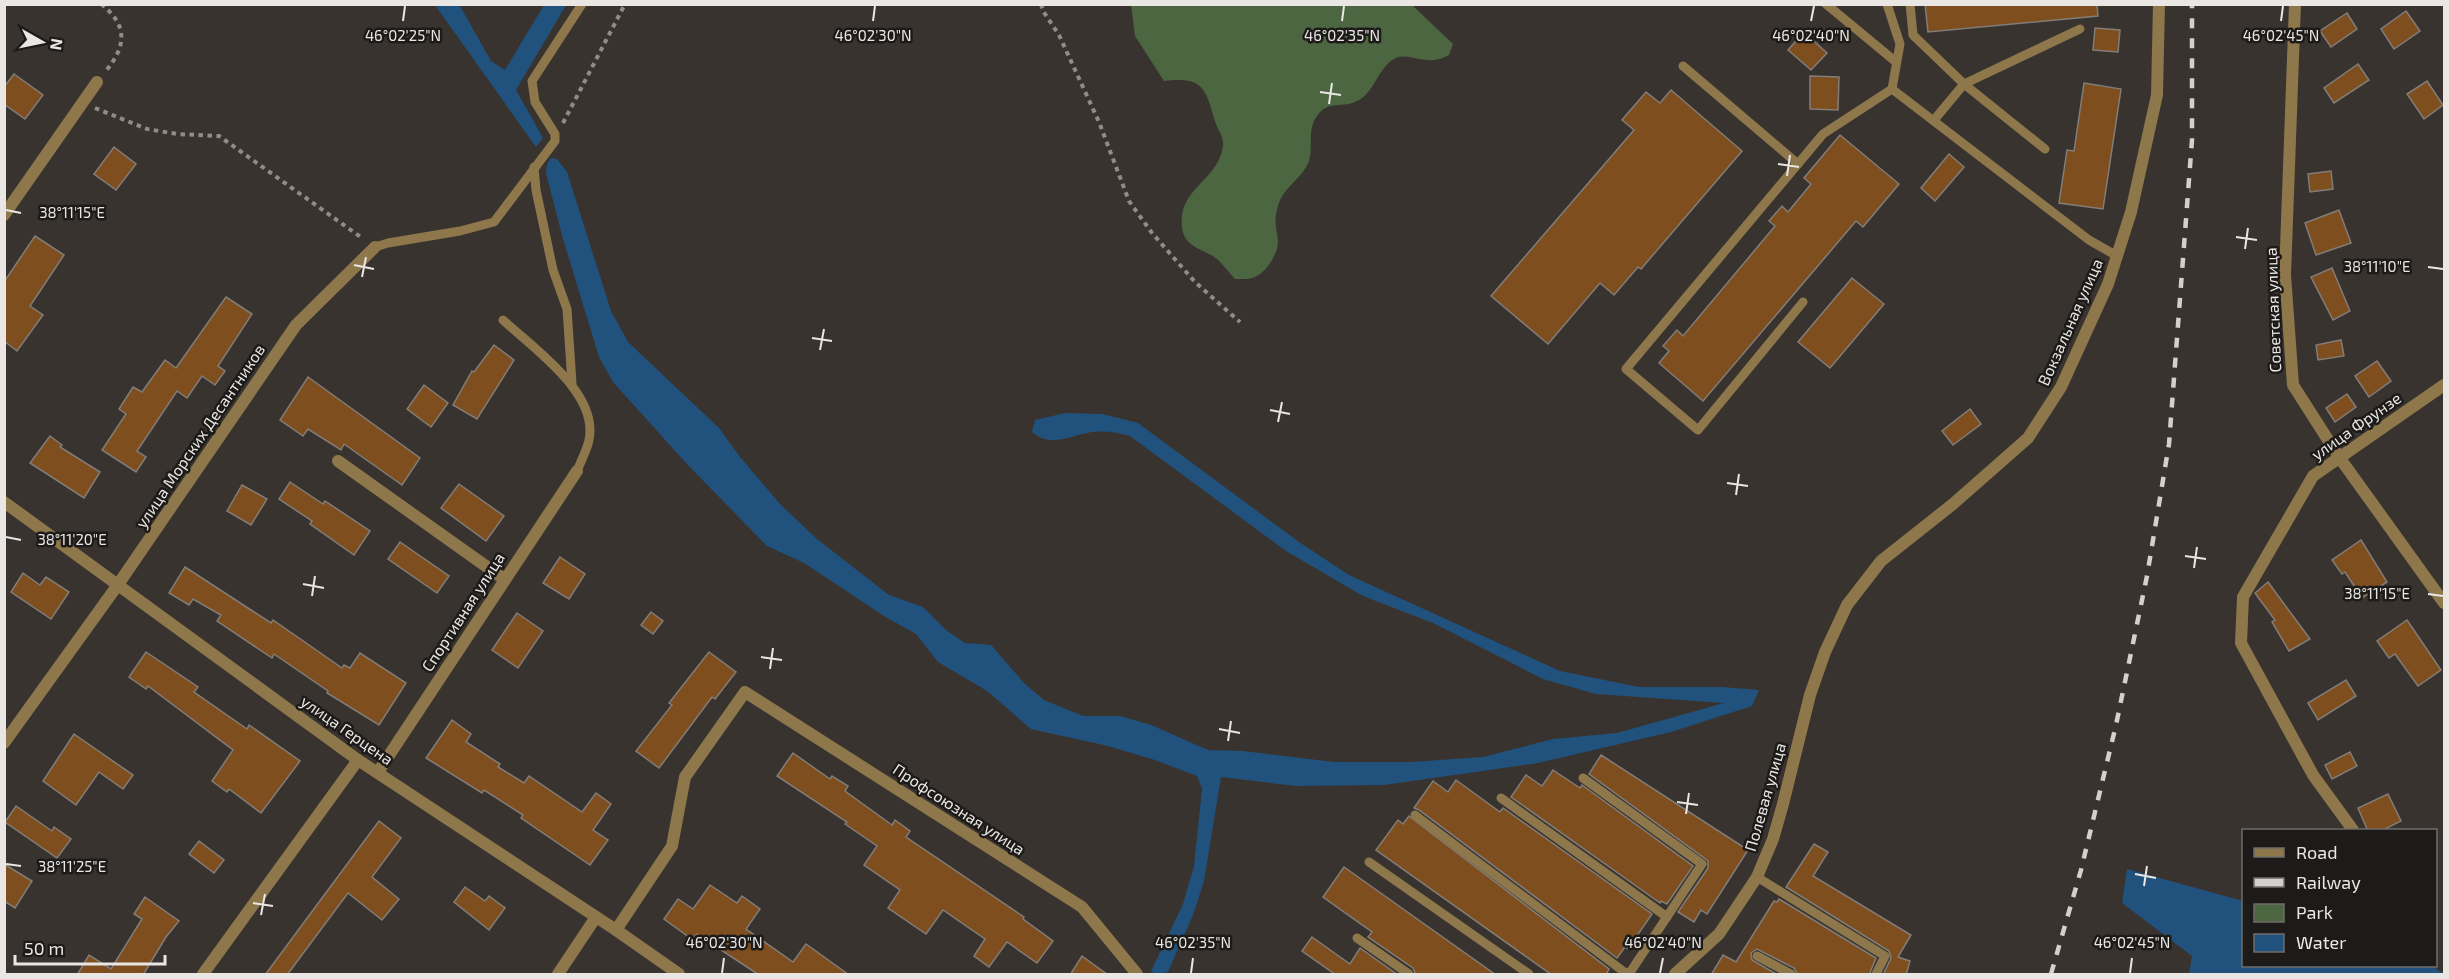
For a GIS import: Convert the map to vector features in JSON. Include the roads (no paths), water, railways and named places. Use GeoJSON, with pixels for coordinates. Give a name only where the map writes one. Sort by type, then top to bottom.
{"type":"FeatureCollection","features":[{"type":"Feature","properties":{"kind":"street","name":"Вокзальная улица"},"geometry":{"type":"LineString","coordinates":[[1847,605],[1881,561],[1953,504],[2028,438],[2061,387],[2108,284],[2131,212],[2157,95],[2159,4]]}},
{"type":"Feature","properties":{"kind":"street","name":"Советская улица"},"geometry":{"type":"LineString","coordinates":[[2295,4],[2285,275],[2292,385],[2339,457],[2445,603]]}},
{"type":"Feature","properties":{"kind":"street"},"geometry":{"type":"LineString","coordinates":[[4,215],[97,82]]}},
{"type":"Feature","properties":{"kind":"street","name":"улица Морских Десантников"},"geometry":{"type":"LineString","coordinates":[[4,743],[117,586],[296,325],[375,247]]}},
{"type":"Feature","properties":{"kind":"street","name":"улица Фрунзе"},"geometry":{"type":"LineString","coordinates":[[2351,829],[2313,775],[2241,643],[2243,597],[2313,476],[2445,385]]}},
{"type":"Feature","properties":{"kind":"street"},"geometry":{"type":"LineString","coordinates":[[338,461],[504,579]]}},
{"type":"Feature","properties":{"kind":"street","name":"Спортивная улица"},"geometry":{"type":"LineString","coordinates":[[378,772],[577,471]]}},
{"type":"Feature","properties":{"kind":"street","name":"улица Герцена"},"geometry":{"type":"LineString","coordinates":[[4,502],[358,760],[616,930],[679,975]]}},
{"type":"Feature","properties":{"kind":"street","name":"Полевая улица"},"geometry":{"type":"LineString","coordinates":[[1675,975],[1719,934],[1757,877],[1778,822],[1810,695],[1825,652],[1847,605]]}},
{"type":"Feature","properties":{"kind":"street","name":"Профсоюзная улица"},"geometry":{"type":"LineString","coordinates":[[616,930],[672,846],[685,777],[745,692],[1082,907],[1137,975]]}},
{"type":"Feature","properties":{"kind":"street"},"geometry":{"type":"LineString","coordinates":[[203,975],[358,760]]}},
{"type":"Feature","properties":{"kind":"street"},"geometry":{"type":"LineString","coordinates":[[558,975],[596,917]]}},
{"type":"Feature","properties":{"kind":"lane"},"geometry":{"type":"LineString","coordinates":[[375,247],[460,231],[494,222],[555,141],[555,134],[535,102],[532,81],[582,4]]}},
{"type":"Feature","properties":{"kind":"lane"},"geometry":{"type":"LineString","coordinates":[[1826,4],[1896,62]]}},
{"type":"Feature","properties":{"kind":"lane"},"geometry":{"type":"LineString","coordinates":[[1803,302],[1698,430],[1626,369],[1823,134],[1892,89],[1900,44],[1887,4]]}},
{"type":"Feature","properties":{"kind":"lane"},"geometry":{"type":"LineString","coordinates":[[1910,4],[1913,35],[1964,84],[2045,149]]}},
{"type":"Feature","properties":{"kind":"lane"},"geometry":{"type":"LineString","coordinates":[[1934,120],[1964,84],[2080,29]]}},
{"type":"Feature","properties":{"kind":"lane"},"geometry":{"type":"LineString","coordinates":[[1683,66],[1798,164]]}},
{"type":"Feature","properties":{"kind":"lane"},"geometry":{"type":"LineString","coordinates":[[1892,89],[2089,240],[2117,256]]}},
{"type":"Feature","properties":{"kind":"lane"},"geometry":{"type":"LineString","coordinates":[[534,167],[536,190],[553,270],[567,309],[572,383]]}},
{"type":"Feature","properties":{"kind":"lane"},"geometry":{"type":"LineString","coordinates":[[502,320],[572,383],[586,406],[590,439],[577,471]]}},
{"type":"Feature","properties":{"kind":"lane"},"geometry":{"type":"LineString","coordinates":[[1415,815],[1628,975],[1702,864],[1583,778]]}},
{"type":"Feature","properties":{"kind":"lane"},"geometry":{"type":"LineString","coordinates":[[1502,798],[1667,917]]}},
{"type":"Feature","properties":{"kind":"lane"},"geometry":{"type":"LineString","coordinates":[[1369,862],[1529,975]]}},
{"type":"Feature","properties":{"kind":"lane"},"geometry":{"type":"LineString","coordinates":[[1757,877],[1885,956],[1876,975]]}},
{"type":"Feature","properties":{"kind":"lane"},"geometry":{"type":"LineString","coordinates":[[1357,938],[1409,975]]}},
{"type":"Feature","properties":{"kind":"lane"},"geometry":{"type":"LineString","coordinates":[[1757,956],[1791,975]]}},
{"type":"Feature","properties":{"kind":"water"},"geometry":{"type":"Polygon","coordinates":[[[435,5],[460,6],[491,61],[505,70],[544,5],[566,5],[516,90],[543,138],[536,147],[435,5]]]}},
{"type":"Feature","properties":{"kind":"water"},"geometry":{"type":"Polygon","coordinates":[[[551,158],[557,159],[567,172],[611,311],[628,342],[719,428],[740,457],[781,505],[817,539],[889,595],[923,607],[946,630],[965,643],[991,645],[1024,683],[1044,700],[1083,716],[1120,716],[1151,725],[1208,750],[1243,751],[1334,762],[1411,762],[1483,757],[1553,739],[1617,733],[1724,703],[1596,694],[1543,679],[1433,623],[1363,596],[1286,551],[1130,436],[1098,432],[1052,440],[1038,437],[1032,432],[1035,420],[1065,413],[1102,414],[1138,423],[1299,542],[1349,575],[1560,671],[1639,687],[1722,687],[1759,690],[1752,706],[1671,732],[1538,763],[1384,785],[1296,786],[1221,777],[1204,881],[1193,915],[1168,972],[1155,974],[1151,971],[1183,904],[1194,866],[1202,789],[1197,776],[1108,746],[1031,729],[987,691],[938,662],[916,634],[884,616],[804,563],[767,546],[685,462],[613,382],[599,357],[563,239],[546,173],[547,164],[551,158]]]}},
{"type":"Feature","properties":{"kind":"water"},"geometry":{"type":"Polygon","coordinates":[[[2127,869],[2242,901],[2242,967],[2434,967],[2444,974],[2189,974],[2192,956],[2122,903],[2127,869]]]}},
{"type":"Feature","properties":{"kind":"railway"},"geometry":{"type":"LineString","coordinates":[[2051,974],[2081,870],[2116,725],[2147,576],[2169,444],[2192,140],[2192,4]]}}]}
